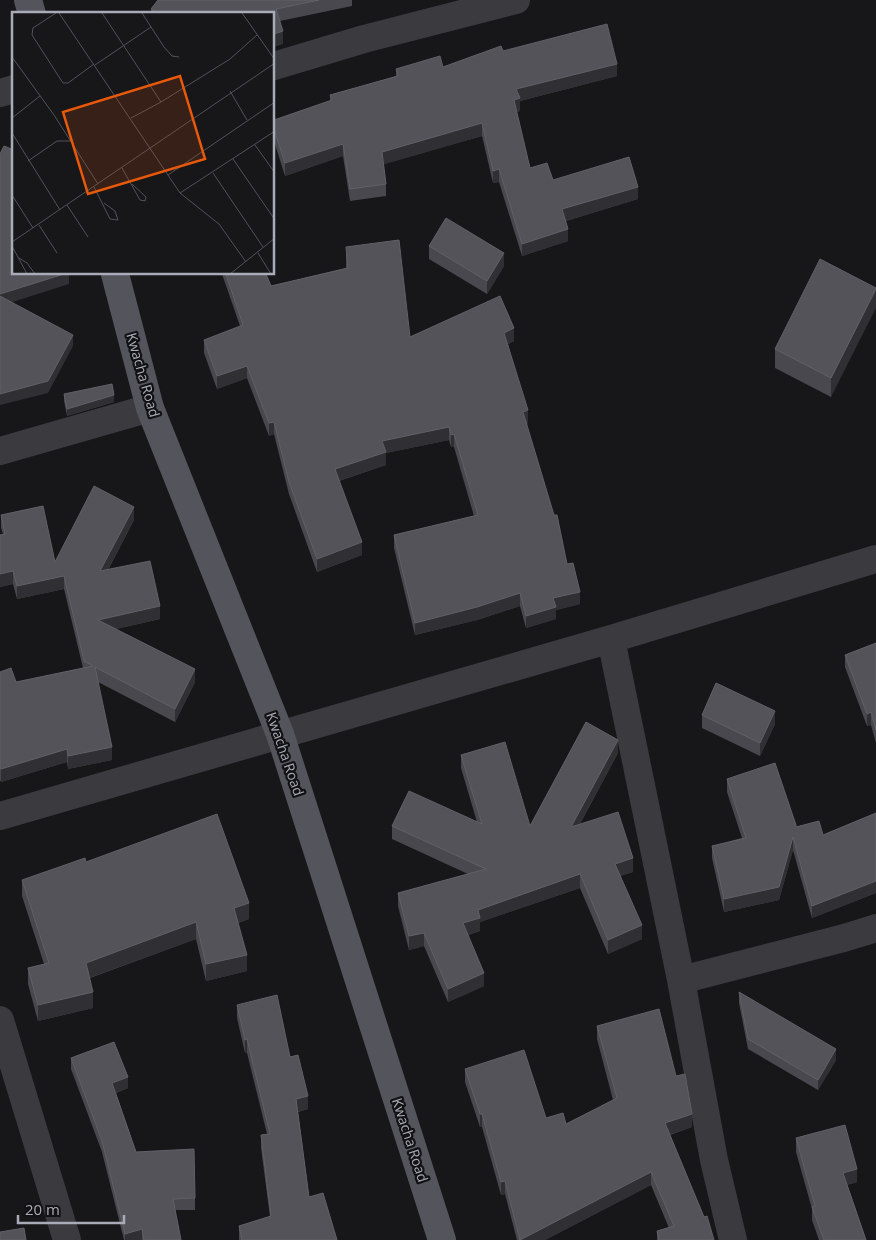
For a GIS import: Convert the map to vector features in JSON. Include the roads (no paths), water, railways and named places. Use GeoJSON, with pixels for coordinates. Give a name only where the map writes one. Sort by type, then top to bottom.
{"type":"FeatureCollection","features":[{"type":"Feature","properties":{"kind":"main road","name":"Kwacha Road"},"geometry":{"type":"LineString","coordinates":[[115,275],[150,408],[280,734],[442,1240]]}},
{"type":"Feature","properties":{"kind":"street"},"geometry":{"type":"LineString","coordinates":[[275,66],[364,39],[516,0]]}},
{"type":"Feature","properties":{"kind":"street"},"geometry":{"type":"LineString","coordinates":[[0,452],[150,408]]}},
{"type":"Feature","properties":{"kind":"street"},"geometry":{"type":"LineString","coordinates":[[0,816],[611,639],[876,559]]}},
{"type":"Feature","properties":{"kind":"street"},"geometry":{"type":"LineString","coordinates":[[611,639],[681,980],[714,1160],[733,1240]]}},
{"type":"Feature","properties":{"kind":"street"},"geometry":{"type":"LineString","coordinates":[[681,980],[876,928]]}},
{"type":"Feature","properties":{"kind":"street"},"geometry":{"type":"LineString","coordinates":[[0,1020],[67,1240]]}}]}
